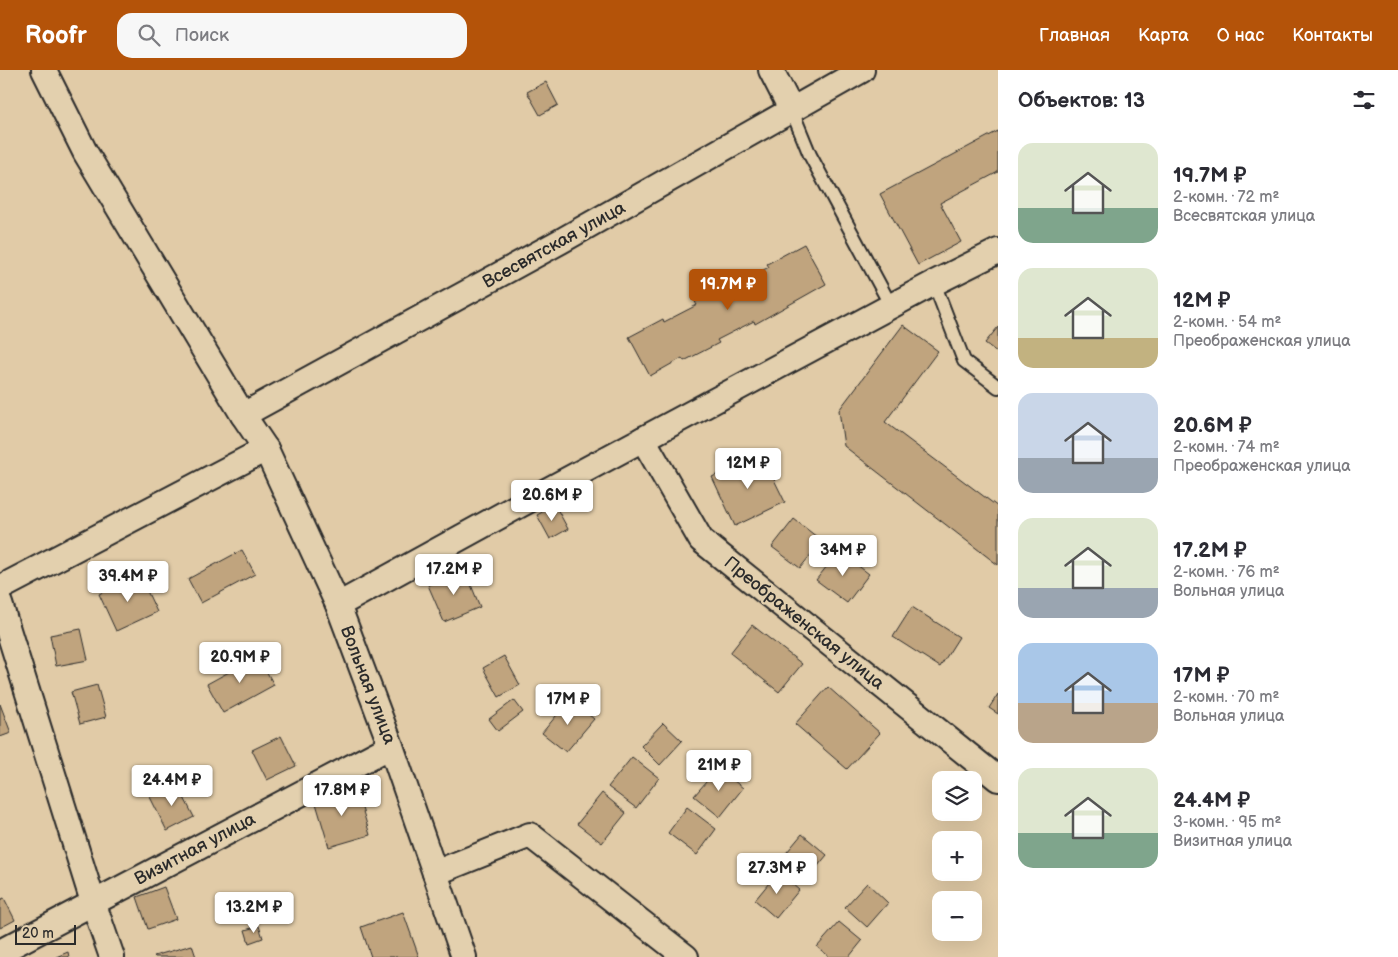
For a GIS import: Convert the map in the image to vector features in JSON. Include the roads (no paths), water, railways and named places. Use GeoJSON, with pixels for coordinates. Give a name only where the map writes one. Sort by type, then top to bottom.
{"type":"FeatureCollection","features":[{"type":"Feature","properties":{"kind":"street","name":"Вольная улица"},"geometry":{"type":"LineString","coordinates":[[44,70],[85,152],[243,415],[266,449],[338,606],[391,746],[464,957]]}},
{"type":"Feature","properties":{"kind":"street"},"geometry":{"type":"LineString","coordinates":[[771,70],[792,111]]}},
{"type":"Feature","properties":{"kind":"street","name":"Всесвятская улица"},"geometry":{"type":"LineString","coordinates":[[243,415],[561,241],[862,70]]}},
{"type":"Feature","properties":{"kind":"street"},"geometry":{"type":"LineString","coordinates":[[338,606],[643,439],[934,283],[995,257]]}},
{"type":"Feature","properties":{"kind":"street","name":"Преображенская улица"},"geometry":{"type":"LineString","coordinates":[[643,439],[701,540],[998,779]]}},
{"type":"Feature","properties":{"kind":"street"},"geometry":{"type":"LineString","coordinates":[[0,588],[266,449]]}},
{"type":"Feature","properties":{"kind":"street"},"geometry":{"type":"LineString","coordinates":[[0,604],[112,957]]}},
{"type":"Feature","properties":{"kind":"street","name":"Визитная улица"},"geometry":{"type":"LineString","coordinates":[[0,952],[391,746]]}},
{"type":"Feature","properties":{"kind":"street"},"geometry":{"type":"LineString","coordinates":[[435,873],[530,835],[686,957]]}},
{"type":"Feature","properties":{"kind":"lane"},"geometry":{"type":"LineString","coordinates":[[792,111],[810,155],[891,306]]}},
{"type":"Feature","properties":{"kind":"lane"},"geometry":{"type":"LineString","coordinates":[[934,283],[964,361],[998,387]]}}]}
